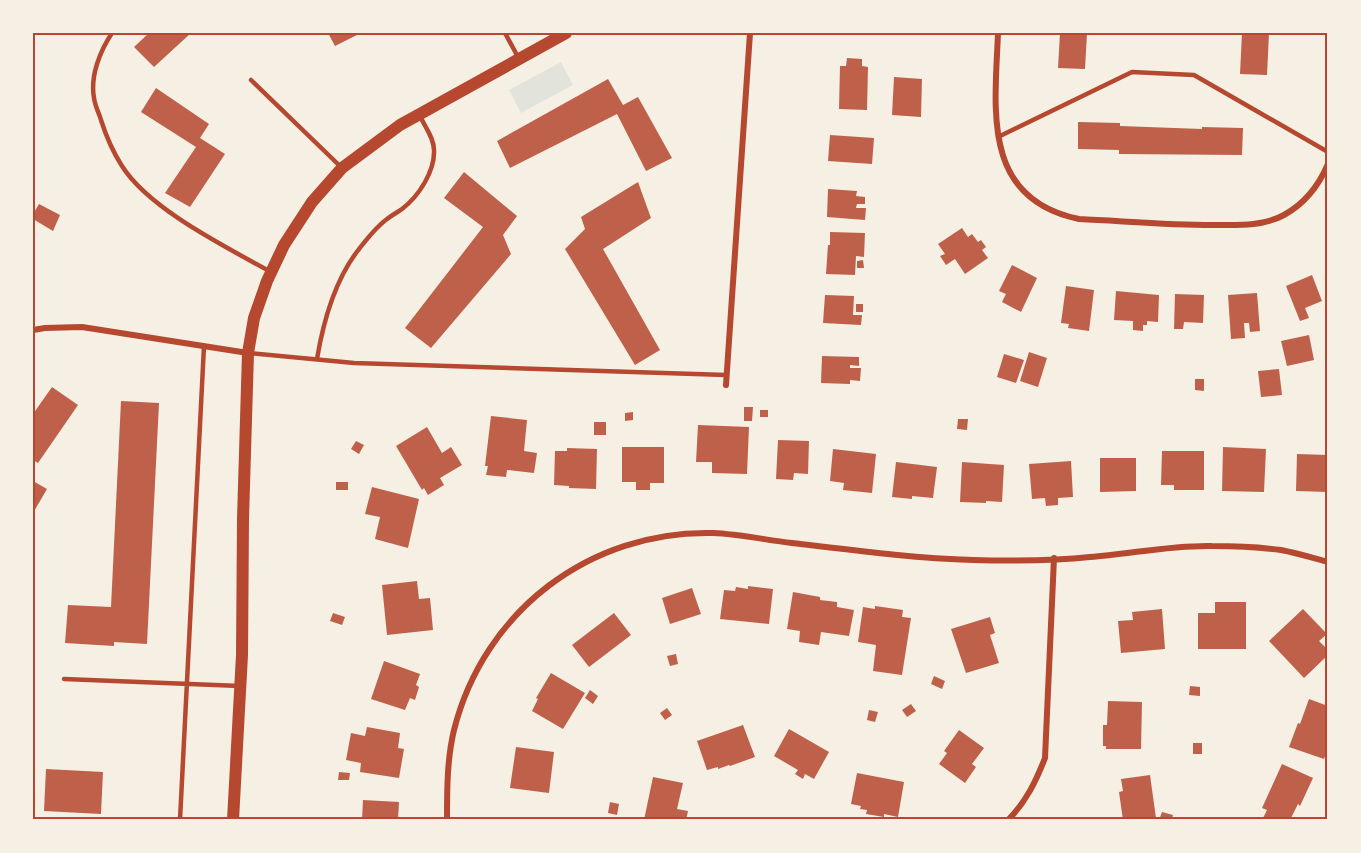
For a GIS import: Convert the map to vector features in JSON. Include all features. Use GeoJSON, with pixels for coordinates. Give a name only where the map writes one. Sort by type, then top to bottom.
{"type":"FeatureCollection","features":[{"type":"Feature","properties":{"kind":"main road"},"geometry":{"type":"LineString","coordinates":[[233,820],[240,686],[248,353],[254,318],[272,272],[284,245],[312,202],[342,168],[400,125],[566,33]]}},
{"type":"Feature","properties":{"kind":"street"},"geometry":{"type":"LineString","coordinates":[[726,385],[750,33]]}},
{"type":"Feature","properties":{"kind":"street"},"geometry":{"type":"LineString","coordinates":[[998,33],[995,117],[1008,171],[1034,200],[1063,216],[1181,225],[1261,223],[1283,215],[1300,203],[1320,183],[1328,164]]}},
{"type":"Feature","properties":{"kind":"street"},"geometry":{"type":"LineString","coordinates":[[33,330],[45,327],[82,327],[248,353]]}},
{"type":"Feature","properties":{"kind":"street"},"geometry":{"type":"LineString","coordinates":[[447,820],[448,775],[454,731],[465,694],[482,660],[502,630],[529,600],[562,575],[599,555],[636,542],[675,534],[714,533],[883,554],[974,560],[1088,558],[1210,546],[1282,550],[1328,562]]}},
{"type":"Feature","properties":{"kind":"street"},"geometry":{"type":"LineString","coordinates":[[1008,820],[1033,786],[1045,758],[1054,558]]}},
{"type":"Feature","properties":{"kind":"lane"},"geometry":{"type":"LineString","coordinates":[[112,33],[104,45],[94,76],[94,98],[106,136],[123,167],[146,194],[198,230],[272,272]]}},
{"type":"Feature","properties":{"kind":"lane"},"geometry":{"type":"LineString","coordinates":[[505,33],[520,60]]}},
{"type":"Feature","properties":{"kind":"lane"},"geometry":{"type":"LineString","coordinates":[[998,137],[1132,72],[1194,75],[1328,152]]}},
{"type":"Feature","properties":{"kind":"lane"},"geometry":{"type":"LineString","coordinates":[[251,80],[342,168]]}},
{"type":"Feature","properties":{"kind":"lane"},"geometry":{"type":"LineString","coordinates":[[317,359],[321,332],[330,305],[355,255],[386,219],[403,208],[427,178],[433,162],[434,149],[432,138],[419,114]]}},
{"type":"Feature","properties":{"kind":"lane"},"geometry":{"type":"LineString","coordinates":[[180,820],[204,346]]}},
{"type":"Feature","properties":{"kind":"lane"},"geometry":{"type":"LineString","coordinates":[[248,353],[377,364],[726,375]]}},
{"type":"Feature","properties":{"kind":"lane"},"geometry":{"type":"LineString","coordinates":[[64,679],[240,686]]}},
{"type":"Feature","properties":{"kind":"shaded area"},"geometry":{"type":"Polygon","coordinates":[[[561,62],[573,85],[521,113],[509,90],[561,62]]]}},
{"type":"Feature","properties":{"kind":"building"},"geometry":{"type":"Polygon","coordinates":[[[149,33],[191,33],[154,67],[134,47],[149,33]]]}},
{"type":"Feature","properties":{"kind":"building"},"geometry":{"type":"Polygon","coordinates":[[[328,33],[361,33],[335,46],[328,33]]]}},
{"type":"Feature","properties":{"kind":"building"},"geometry":{"type":"Polygon","coordinates":[[[1060,33],[1087,33],[1085,69],[1058,68],[1060,33]]]}},
{"type":"Feature","properties":{"kind":"building"},"geometry":{"type":"Polygon","coordinates":[[[1242,33],[1269,33],[1267,75],[1240,74],[1242,33]]]}},
{"type":"Feature","properties":{"kind":"building"},"geometry":{"type":"Polygon","coordinates":[[[847,58],[862,59],[862,66],[868,67],[867,110],[839,109],[840,66],[846,66],[847,58]]]}},
{"type":"Feature","properties":{"kind":"building"},"geometry":{"type":"Polygon","coordinates":[[[894,77],[922,79],[921,117],[892,115],[894,77]]]}},
{"type":"Feature","properties":{"kind":"building"},"geometry":{"type":"Polygon","coordinates":[[[608,79],[623,105],[638,97],[672,158],[646,171],[617,114],[510,168],[497,141],[608,79]]]}},
{"type":"Feature","properties":{"kind":"building"},"geometry":{"type":"Polygon","coordinates":[[[156,88],[209,124],[200,138],[225,154],[190,207],[165,193],[196,147],[141,112],[156,88]]]}},
{"type":"Feature","properties":{"kind":"building"},"geometry":{"type":"Polygon","coordinates":[[[1078,122],[1202,129],[1202,127],[1243,128],[1242,155],[1119,154],[1119,150],[1078,149],[1078,122]]]}},
{"type":"Feature","properties":{"kind":"building"},"geometry":{"type":"Polygon","coordinates":[[[830,135],[874,138],[872,164],[828,161],[830,135]]]}},
{"type":"Feature","properties":{"kind":"building"},"geometry":{"type":"Polygon","coordinates":[[[464,172],[517,216],[503,235],[511,254],[431,348],[405,328],[483,227],[444,198],[464,172]]]}},
{"type":"Feature","properties":{"kind":"building"},"geometry":{"type":"Polygon","coordinates":[[[638,182],[651,218],[603,249],[660,350],[635,365],[565,249],[585,229],[581,217],[638,182]]]}},
{"type":"Feature","properties":{"kind":"building"},"geometry":{"type":"Polygon","coordinates":[[[828,189],[857,191],[856,196],[865,197],[865,204],[857,204],[856,208],[866,208],[865,220],[827,217],[828,189]]]}},
{"type":"Feature","properties":{"kind":"building"},"geometry":{"type":"Polygon","coordinates":[[[39,204],[60,215],[53,231],[33,219],[33,214],[39,204]]]}},
{"type":"Feature","properties":{"kind":"building"},"geometry":{"type":"Polygon","coordinates":[[[962,228],[968,237],[972,234],[978,242],[981,240],[986,247],[982,250],[988,258],[965,274],[955,259],[946,265],[940,256],[945,254],[938,244],[962,228]]]}},
{"type":"Feature","properties":{"kind":"building"},"geometry":{"type":"Polygon","coordinates":[[[830,232],[865,233],[864,257],[856,256],[855,275],[826,274],[830,232]]]}},
{"type":"Feature","properties":{"kind":"building"},"geometry":{"type":"Polygon","coordinates":[[[863,260],[864,268],[857,268],[857,261],[863,260]]]}},
{"type":"Feature","properties":{"kind":"building"},"geometry":{"type":"Polygon","coordinates":[[[1012,265],[1037,278],[1021,312],[1002,302],[1006,294],[999,291],[1012,265]]]}},
{"type":"Feature","properties":{"kind":"building"},"geometry":{"type":"Polygon","coordinates":[[[1312,275],[1322,301],[1305,308],[1309,318],[1300,321],[1286,286],[1312,275]]]}},
{"type":"Feature","properties":{"kind":"building"},"geometry":{"type":"Polygon","coordinates":[[[1066,286],[1094,290],[1089,331],[1068,328],[1069,324],[1061,323],[1066,286]]]}},
{"type":"Feature","properties":{"kind":"building"},"geometry":{"type":"Polygon","coordinates":[[[1116,291],[1159,295],[1158,322],[1147,321],[1147,325],[1143,325],[1143,331],[1133,330],[1133,321],[1114,320],[1116,291]]]}},
{"type":"Feature","properties":{"kind":"building"},"geometry":{"type":"Polygon","coordinates":[[[1257,293],[1260,331],[1250,332],[1249,323],[1244,323],[1245,338],[1231,339],[1228,295],[1257,293]]]}},
{"type":"Feature","properties":{"kind":"building"},"geometry":{"type":"Polygon","coordinates":[[[1175,294],[1204,295],[1203,323],[1184,322],[1183,329],[1174,329],[1175,294]]]}},
{"type":"Feature","properties":{"kind":"building"},"geometry":{"type":"Polygon","coordinates":[[[825,295],[854,296],[853,315],[862,315],[861,325],[823,323],[825,295]]]}},
{"type":"Feature","properties":{"kind":"building"},"geometry":{"type":"Polygon","coordinates":[[[856,304],[863,304],[863,312],[856,312],[856,304]]]}},
{"type":"Feature","properties":{"kind":"building"},"geometry":{"type":"Polygon","coordinates":[[[1309,335],[1314,360],[1287,366],[1281,341],[1309,335]]]}},
{"type":"Feature","properties":{"kind":"building"},"geometry":{"type":"Polygon","coordinates":[[[1029,352],[1047,358],[1038,387],[1020,381],[1029,352]]]}},
{"type":"Feature","properties":{"kind":"building"},"geometry":{"type":"Polygon","coordinates":[[[1004,354],[1024,360],[1016,383],[997,377],[1004,354]]]}},
{"type":"Feature","properties":{"kind":"building"},"geometry":{"type":"Polygon","coordinates":[[[822,356],[859,357],[859,366],[850,365],[850,368],[861,368],[860,381],[850,380],[850,384],[821,383],[822,356]]]}},
{"type":"Feature","properties":{"kind":"building"},"geometry":{"type":"Polygon","coordinates":[[[1279,369],[1282,395],[1261,397],[1258,371],[1279,369]]]}},
{"type":"Feature","properties":{"kind":"building"},"geometry":{"type":"Polygon","coordinates":[[[1195,379],[1204,379],[1204,391],[1195,390],[1195,379]]]}},
{"type":"Feature","properties":{"kind":"building"},"geometry":{"type":"Polygon","coordinates":[[[52,387],[78,405],[38,463],[33,460],[33,414],[52,387]]]}},
{"type":"Feature","properties":{"kind":"building"},"geometry":{"type":"Polygon","coordinates":[[[121,401],[159,403],[147,644],[114,642],[114,646],[65,643],[68,605],[111,607],[121,401]]]}},
{"type":"Feature","properties":{"kind":"building"},"geometry":{"type":"Polygon","coordinates":[[[744,407],[753,407],[752,421],[744,421],[744,407]]]}},
{"type":"Feature","properties":{"kind":"building"},"geometry":{"type":"Polygon","coordinates":[[[760,410],[768,410],[768,417],[760,417],[760,410]]]}},
{"type":"Feature","properties":{"kind":"building"},"geometry":{"type":"Polygon","coordinates":[[[633,412],[633,420],[625,421],[625,413],[633,412]]]}},
{"type":"Feature","properties":{"kind":"building"},"geometry":{"type":"Polygon","coordinates":[[[491,416],[527,420],[524,451],[537,453],[534,473],[507,470],[506,477],[486,475],[491,416]]]}},
{"type":"Feature","properties":{"kind":"building"},"geometry":{"type":"Polygon","coordinates":[[[958,419],[968,419],[967,430],[957,429],[958,419]]]}},
{"type":"Feature","properties":{"kind":"building"},"geometry":{"type":"Polygon","coordinates":[[[594,422],[606,422],[606,435],[594,435],[594,422]]]}},
{"type":"Feature","properties":{"kind":"building"},"geometry":{"type":"Polygon","coordinates":[[[698,425],[749,427],[747,474],[712,473],[712,462],[696,462],[698,425]]]}},
{"type":"Feature","properties":{"kind":"building"},"geometry":{"type":"Polygon","coordinates":[[[427,427],[442,453],[451,447],[462,465],[440,478],[444,485],[428,495],[424,488],[422,490],[396,446],[427,427]]]}},
{"type":"Feature","properties":{"kind":"building"},"geometry":{"type":"Polygon","coordinates":[[[778,440],[809,441],[808,474],[794,473],[793,480],[776,479],[778,440]]]}},
{"type":"Feature","properties":{"kind":"building"},"geometry":{"type":"Polygon","coordinates":[[[356,441],[364,445],[359,454],[351,449],[356,441]]]}},
{"type":"Feature","properties":{"kind":"building"},"geometry":{"type":"Polygon","coordinates":[[[622,447],[664,447],[664,483],[650,483],[650,490],[636,490],[636,482],[622,482],[622,447]]]}},
{"type":"Feature","properties":{"kind":"building"},"geometry":{"type":"Polygon","coordinates":[[[1223,447],[1266,449],[1264,492],[1222,491],[1223,447]]]}},
{"type":"Feature","properties":{"kind":"building"},"geometry":{"type":"Polygon","coordinates":[[[567,448],[597,449],[596,489],[554,485],[555,451],[567,451],[567,448]]]}},
{"type":"Feature","properties":{"kind":"building"},"geometry":{"type":"Polygon","coordinates":[[[833,449],[876,454],[872,493],[843,490],[844,483],[830,481],[833,449]]]}},
{"type":"Feature","properties":{"kind":"building"},"geometry":{"type":"Polygon","coordinates":[[[1162,451],[1204,451],[1204,490],[1174,490],[1174,485],[1161,485],[1162,451]]]}},
{"type":"Feature","properties":{"kind":"building"},"geometry":{"type":"Polygon","coordinates":[[[1297,454],[1328,455],[1328,492],[1296,491],[1297,454]]]}},
{"type":"Feature","properties":{"kind":"building"},"geometry":{"type":"Polygon","coordinates":[[[1100,458],[1136,458],[1136,491],[1100,492],[1100,458]]]}},
{"type":"Feature","properties":{"kind":"building"},"geometry":{"type":"Polygon","coordinates":[[[1071,461],[1073,497],[1058,498],[1058,505],[1046,506],[1045,498],[1032,499],[1029,464],[1071,461]]]}},
{"type":"Feature","properties":{"kind":"building"},"geometry":{"type":"Polygon","coordinates":[[[896,462],[937,467],[933,498],[892,497],[896,462]]]}},
{"type":"Feature","properties":{"kind":"building"},"geometry":{"type":"Polygon","coordinates":[[[962,462],[1004,465],[1002,502],[960,502],[962,462]]]}},
{"type":"Feature","properties":{"kind":"building"},"geometry":{"type":"Polygon","coordinates":[[[33,481],[47,489],[33,513],[33,481]]]}},
{"type":"Feature","properties":{"kind":"building"},"geometry":{"type":"Polygon","coordinates":[[[336,482],[348,482],[348,490],[336,490],[336,482]]]}},
{"type":"Feature","properties":{"kind":"building"},"geometry":{"type":"Polygon","coordinates":[[[372,487],[419,499],[408,548],[375,539],[380,517],[365,514],[372,487]]]}},
{"type":"Feature","properties":{"kind":"building"},"geometry":{"type":"Polygon","coordinates":[[[417,581],[419,599],[430,598],[433,630],[387,635],[382,585],[417,581]]]}},
{"type":"Feature","properties":{"kind":"building"},"geometry":{"type":"Polygon","coordinates":[[[748,586],[773,589],[769,624],[720,619],[724,590],[735,591],[736,587],[748,589],[748,586]]]}},
{"type":"Feature","properties":{"kind":"building"},"geometry":{"type":"Polygon","coordinates":[[[692,588],[701,614],[670,624],[662,598],[692,588]]]}},
{"type":"Feature","properties":{"kind":"building"},"geometry":{"type":"Polygon","coordinates":[[[793,592],[820,597],[820,600],[837,602],[837,607],[854,610],[849,636],[821,632],[819,645],[799,642],[800,631],[787,629],[793,592]]]}},
{"type":"Feature","properties":{"kind":"building"},"geometry":{"type":"Polygon","coordinates":[[[1215,602],[1246,602],[1246,649],[1198,649],[1198,613],[1215,613],[1215,602]]]}},
{"type":"Feature","properties":{"kind":"building"},"geometry":{"type":"Polygon","coordinates":[[[875,606],[903,610],[902,617],[911,618],[902,675],[873,671],[876,645],[858,642],[863,607],[875,609],[875,606]]]}},
{"type":"Feature","properties":{"kind":"building"},"geometry":{"type":"Polygon","coordinates":[[[1162,609],[1165,649],[1121,653],[1118,621],[1133,620],[1132,612],[1162,609]]]}},
{"type":"Feature","properties":{"kind":"building"},"geometry":{"type":"Polygon","coordinates":[[[1303,609],[1327,634],[1319,641],[1328,650],[1328,655],[1304,678],[1269,641],[1303,609]]]}},
{"type":"Feature","properties":{"kind":"building"},"geometry":{"type":"Polygon","coordinates":[[[333,613],[345,617],[342,625],[330,621],[333,613]]]}},
{"type":"Feature","properties":{"kind":"building"},"geometry":{"type":"Polygon","coordinates":[[[614,613],[631,635],[589,667],[572,645],[614,613]]]}},
{"type":"Feature","properties":{"kind":"building"},"geometry":{"type":"Polygon","coordinates":[[[990,617],[995,633],[990,635],[999,663],[966,673],[951,629],[990,617]]]}},
{"type":"Feature","properties":{"kind":"building"},"geometry":{"type":"Polygon","coordinates":[[[676,654],[678,664],[670,666],[667,656],[676,654]]]}},
{"type":"Feature","properties":{"kind":"building"},"geometry":{"type":"Polygon","coordinates":[[[384,661],[420,674],[416,685],[419,687],[415,700],[410,698],[405,710],[371,699],[384,661]]]}},
{"type":"Feature","properties":{"kind":"building"},"geometry":{"type":"Polygon","coordinates":[[[551,673],[585,693],[563,729],[532,711],[538,699],[536,698],[551,673]]]}},
{"type":"Feature","properties":{"kind":"building"},"geometry":{"type":"Polygon","coordinates":[[[934,676],[945,681],[942,689],[931,684],[934,676]]]}},
{"type":"Feature","properties":{"kind":"building"},"geometry":{"type":"Polygon","coordinates":[[[1190,686],[1200,687],[1200,696],[1189,695],[1190,686]]]}},
{"type":"Feature","properties":{"kind":"building"},"geometry":{"type":"Polygon","coordinates":[[[590,690],[598,696],[593,704],[585,698],[590,690]]]}},
{"type":"Feature","properties":{"kind":"building"},"geometry":{"type":"Polygon","coordinates":[[[1309,699],[1328,706],[1328,749],[1324,759],[1289,747],[1309,699]]]}},
{"type":"Feature","properties":{"kind":"building"},"geometry":{"type":"Polygon","coordinates":[[[1108,701],[1142,702],[1141,749],[1106,749],[1106,746],[1103,746],[1103,725],[1107,725],[1108,701]]]}},
{"type":"Feature","properties":{"kind":"building"},"geometry":{"type":"Polygon","coordinates":[[[911,704],[916,711],[907,717],[902,710],[911,704]]]}},
{"type":"Feature","properties":{"kind":"building"},"geometry":{"type":"Polygon","coordinates":[[[667,708],[672,715],[665,720],[660,713],[667,708]]]}},
{"type":"Feature","properties":{"kind":"building"},"geometry":{"type":"Polygon","coordinates":[[[869,710],[878,712],[875,722],[867,720],[869,710]]]}},
{"type":"Feature","properties":{"kind":"building"},"geometry":{"type":"Polygon","coordinates":[[[743,725],[755,757],[730,766],[707,770],[697,741],[743,725]]]}},
{"type":"Feature","properties":{"kind":"building"},"geometry":{"type":"Polygon","coordinates":[[[367,727],[400,733],[398,748],[404,749],[399,778],[360,772],[361,763],[346,760],[351,733],[365,736],[367,727]]]}},
{"type":"Feature","properties":{"kind":"building"},"geometry":{"type":"Polygon","coordinates":[[[789,729],[829,752],[814,779],[805,774],[803,779],[795,774],[798,770],[774,756],[789,729]]]}},
{"type":"Feature","properties":{"kind":"building"},"geometry":{"type":"Polygon","coordinates":[[[959,730],[984,748],[972,764],[976,767],[965,783],[939,764],[947,753],[944,751],[959,730]]]}},
{"type":"Feature","properties":{"kind":"building"},"geometry":{"type":"Polygon","coordinates":[[[1193,743],[1202,743],[1202,754],[1193,754],[1193,743]]]}},
{"type":"Feature","properties":{"kind":"building"},"geometry":{"type":"Polygon","coordinates":[[[516,747],[554,752],[549,793],[510,788],[516,747]]]}},
{"type":"Feature","properties":{"kind":"building"},"geometry":{"type":"Polygon","coordinates":[[[1282,764],[1313,778],[1300,806],[1298,804],[1290,820],[1262,820],[1267,810],[1262,808],[1282,764]]]}},
{"type":"Feature","properties":{"kind":"building"},"geometry":{"type":"Polygon","coordinates":[[[46,769],[103,772],[101,814],[44,811],[46,769]]]}},
{"type":"Feature","properties":{"kind":"building"},"geometry":{"type":"Polygon","coordinates":[[[339,772],[350,773],[349,780],[338,780],[339,772]]]}},
{"type":"Feature","properties":{"kind":"building"},"geometry":{"type":"Polygon","coordinates":[[[857,773],[904,782],[898,817],[866,814],[867,810],[860,809],[861,806],[851,804],[857,773]]]}},
{"type":"Feature","properties":{"kind":"building"},"geometry":{"type":"Polygon","coordinates":[[[1150,775],[1156,818],[1123,820],[1119,792],[1123,791],[1121,779],[1150,775]]]}},
{"type":"Feature","properties":{"kind":"building"},"geometry":{"type":"Polygon","coordinates":[[[653,777],[683,783],[677,809],[688,811],[686,820],[644,820],[653,777]]]}},
{"type":"Feature","properties":{"kind":"building"},"geometry":{"type":"Polygon","coordinates":[[[363,800],[399,802],[398,820],[362,820],[363,800]]]}},
{"type":"Feature","properties":{"kind":"building"},"geometry":{"type":"Polygon","coordinates":[[[610,802],[619,804],[617,815],[608,813],[610,802]]]}},
{"type":"Feature","properties":{"kind":"building"},"geometry":{"type":"Polygon","coordinates":[[[1162,812],[1173,815],[1172,820],[1159,820],[1162,812]]]}},
{"type":"Feature","properties":{"kind":"building"},"geometry":{"type":"Polygon","coordinates":[[[508,817],[532,818],[532,820],[507,820],[508,817]]]}}]}
